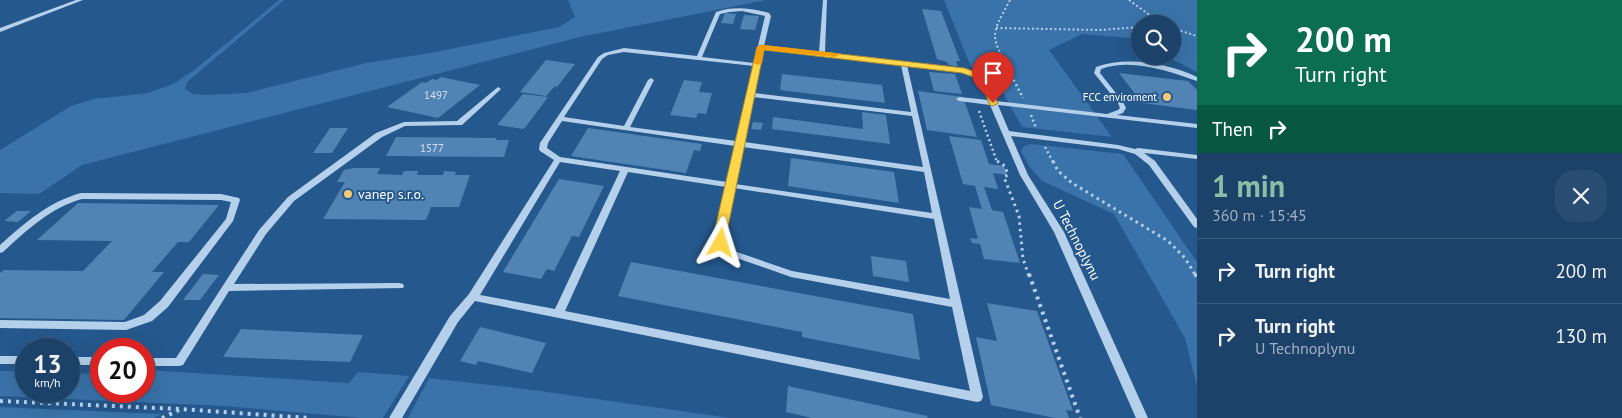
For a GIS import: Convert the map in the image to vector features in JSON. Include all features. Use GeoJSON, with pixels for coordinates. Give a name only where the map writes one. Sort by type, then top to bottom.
{"type":"FeatureCollection","features":[{"type":"Feature","properties":{"kind":"street"},"geometry":{"type":"LineString","coordinates":[[0,30],[81,0]]}},
{"type":"Feature","properties":{"kind":"street"},"geometry":{"type":"LineString","coordinates":[[822,54],[825,0]]}},
{"type":"Feature","properties":{"kind":"street"},"geometry":{"type":"LineString","coordinates":[[699,58],[718,13],[722,11],[734,10],[767,14],[761,47]]}},
{"type":"Feature","properties":{"kind":"street"},"geometry":{"type":"LineString","coordinates":[[395,418],[454,319],[473,297],[977,397],[904,64],[964,70],[982,77]]}},
{"type":"Feature","properties":{"kind":"street"},"geometry":{"type":"LineString","coordinates":[[1097,114],[1114,114],[1121,112],[1123,108],[1097,73],[1098,68],[1102,65],[1124,64],[1161,68],[1180,71],[1197,79]]}},
{"type":"Feature","properties":{"kind":"street"},"geometry":{"type":"LineString","coordinates":[[757,65],[720,237],[724,248],[731,253],[791,274],[957,304]]}},
{"type":"Feature","properties":{"kind":"street","name":"U Technoplynu"},"geometry":{"type":"LineString","coordinates":[[982,77],[1024,175],[1059,232],[1142,418]]}},
{"type":"Feature","properties":{"kind":"street"},"geometry":{"type":"LineString","coordinates":[[626,128],[651,80]]}},
{"type":"Feature","properties":{"kind":"street"},"geometry":{"type":"LineString","coordinates":[[155,362],[179,362],[262,232],[291,199],[379,135],[404,124],[458,123],[498,89]]}},
{"type":"Feature","properties":{"kind":"street"},"geometry":{"type":"LineString","coordinates":[[750,95],[914,114]]}},
{"type":"Feature","properties":{"kind":"street"},"geometry":{"type":"LineString","coordinates":[[959,99],[1197,126]]}},
{"type":"Feature","properties":{"kind":"street"},"geometry":{"type":"LineString","coordinates":[[560,119],[927,170]]}},
{"type":"Feature","properties":{"kind":"street"},"geometry":{"type":"LineString","coordinates":[[1006,133],[1118,147],[1138,152],[1152,163],[1197,225]]}},
{"type":"Feature","properties":{"kind":"street"},"geometry":{"type":"LineString","coordinates":[[558,159],[938,217]]}},
{"type":"Feature","properties":{"kind":"street"},"geometry":{"type":"LineString","coordinates":[[558,314],[624,169]]}},
{"type":"Feature","properties":{"kind":"street"},"geometry":{"type":"LineString","coordinates":[[0,250],[44,212],[65,200],[81,196],[221,197],[236,200],[230,219],[164,304],[148,318],[126,326],[0,324]]}},
{"type":"Feature","properties":{"kind":"street"},"geometry":{"type":"LineString","coordinates":[[0,360],[15,360]]}},
{"type":"Feature","properties":{"kind":"lane"},"geometry":{"type":"LineString","coordinates":[[473,297],[558,159],[546,152],[543,146],[600,58],[606,54],[624,50],[757,65],[761,47],[904,64]]}},
{"type":"Feature","properties":{"kind":"lane"},"geometry":{"type":"LineString","coordinates":[[1118,147],[1197,157]]}},
{"type":"Feature","properties":{"kind":"lane"},"geometry":{"type":"LineString","coordinates":[[226,288],[399,286]]}},
{"type":"Feature","properties":{"kind":"path"},"geometry":{"type":"LineString","coordinates":[[1128,0],[1149,15]]}},
{"type":"Feature","properties":{"kind":"path"},"geometry":{"type":"LineString","coordinates":[[995,28],[1099,30],[1131,28]]}},
{"type":"Feature","properties":{"kind":"path"},"geometry":{"type":"LineString","coordinates":[[1181,31],[1197,36]]}},
{"type":"Feature","properties":{"kind":"path"},"geometry":{"type":"LineString","coordinates":[[982,77],[994,70],[1003,60]]}},
{"type":"Feature","properties":{"kind":"path"},"geometry":{"type":"LineString","coordinates":[[975,101],[997,162],[1005,166],[1008,176],[1004,177],[1019,216],[1023,260],[1080,418]]}},
{"type":"Feature","properties":{"kind":"path"},"geometry":{"type":"LineString","coordinates":[[1024,117],[1041,119]]}},
{"type":"Feature","properties":{"kind":"path"},"geometry":{"type":"LineString","coordinates":[[0,401],[180,409],[309,418]]}},
{"type":"Feature","properties":{"kind":"path"},"geometry":{"type":"LineString","coordinates":[[162,418],[180,409]]}},
{"type":"Feature","properties":{"kind":"shaded area"},"geometry":{"type":"Polygon","coordinates":[[[279,0],[284,0],[187,82],[185,89],[193,94],[206,95],[246,93],[366,63],[430,53],[559,27],[575,17],[568,0],[766,0],[580,37],[82,165],[39,194],[0,193],[0,150],[71,106],[94,99],[148,93],[173,84],[193,71],[279,0]]]}},
{"type":"Feature","properties":{"kind":"shaded area"},"geometry":{"type":"Polygon","coordinates":[[[944,0],[1197,0],[1197,72],[1181,64],[1181,15],[1131,15],[1131,39],[1082,34],[1049,50],[1112,137],[1022,127],[994,76],[971,67],[944,0]]]}},
{"type":"Feature","properties":{"kind":"shaded area"},"geometry":{"type":"Polygon","coordinates":[[[1031,144],[1123,154],[1197,262],[1197,387],[1185,338],[1114,214],[1042,181],[1029,166],[1021,151],[1024,146],[1031,144]]]}},
{"type":"Feature","properties":{"kind":"shaded area"},"geometry":{"type":"Polygon","coordinates":[[[155,370],[349,383],[358,372],[409,376],[383,418],[361,418],[225,406],[155,403],[155,370]]]}},
{"type":"Feature","properties":{"kind":"shaded area"},"geometry":{"type":"Polygon","coordinates":[[[0,371],[15,371],[15,397],[0,396],[0,371]]]}},
{"type":"Feature","properties":{"kind":"shaded area"},"geometry":{"type":"Polygon","coordinates":[[[80,373],[90,374],[90,400],[80,400],[80,373]]]}},
{"type":"Feature","properties":{"kind":"shaded area"},"geometry":{"type":"Polygon","coordinates":[[[429,378],[533,390],[730,418],[408,418],[429,378]]]}},
{"type":"Feature","properties":{"kind":"shaded area"},"geometry":{"type":"Polygon","coordinates":[[[0,407],[162,414],[153,418],[0,418],[0,407]]]}},
{"type":"Feature","properties":{"kind":"building"},"geometry":{"type":"Polygon","coordinates":[[[922,9],[941,11],[960,61],[956,61],[958,66],[949,65],[947,62],[937,59],[922,9]]]}},
{"type":"Feature","properties":{"kind":"building"},"geometry":{"type":"Polygon","coordinates":[[[725,13],[736,14],[733,24],[721,23],[725,13]]]}},
{"type":"Feature","properties":{"kind":"building"},"geometry":{"type":"Polygon","coordinates":[[[744,15],[759,16],[755,30],[740,29],[744,15]]]}},
{"type":"Feature","properties":{"kind":"building"},"geometry":{"type":"Polygon","coordinates":[[[546,60],[575,64],[557,87],[555,86],[546,96],[520,92],[546,60]]]}},
{"type":"Feature","properties":{"kind":"building"},"geometry":{"type":"Polygon","coordinates":[[[929,72],[955,74],[962,94],[934,91],[929,72]]]}},
{"type":"Feature","properties":{"kind":"building","name":"FCC enviroment"},"geometry":{"type":"Polygon","coordinates":[[[1119,73],[1188,81],[1197,90],[1197,110],[1142,103],[1119,73]]]}},
{"type":"Feature","properties":{"kind":"building"},"geometry":{"type":"Polygon","coordinates":[[[782,74],[882,85],[885,103],[780,90],[782,74]]]}},
{"type":"Feature","properties":{"kind":"building"},"geometry":{"type":"Polygon","coordinates":[[[441,77],[480,85],[438,118],[387,107],[422,82],[426,83],[441,77]]]}},
{"type":"Feature","properties":{"kind":"building"},"geometry":{"type":"Polygon","coordinates":[[[684,80],[702,82],[699,92],[712,93],[706,114],[698,113],[696,118],[670,115],[684,80]]]}},
{"type":"Feature","properties":{"kind":"building"},"geometry":{"type":"Polygon","coordinates":[[[918,91],[963,97],[977,137],[927,130],[918,91]]]}},
{"type":"Feature","properties":{"kind":"building"},"geometry":{"type":"Polygon","coordinates":[[[523,94],[548,97],[524,129],[497,125],[523,94]]]}},
{"type":"Feature","properties":{"kind":"building"},"geometry":{"type":"Polygon","coordinates":[[[862,112],[886,115],[890,144],[772,129],[773,117],[863,129],[862,112]]]}},
{"type":"Feature","properties":{"kind":"building"},"geometry":{"type":"Polygon","coordinates":[[[753,122],[763,123],[761,130],[751,129],[753,122]]]}},
{"type":"Feature","properties":{"kind":"building"},"geometry":{"type":"Polygon","coordinates":[[[330,128],[348,128],[332,153],[313,153],[330,128]]]}},
{"type":"Feature","properties":{"kind":"building"},"geometry":{"type":"Polygon","coordinates":[[[588,128],[702,144],[700,151],[694,150],[686,173],[571,156],[588,128]]]}},
{"type":"Feature","properties":{"kind":"building"},"geometry":{"type":"Polygon","coordinates":[[[949,136],[981,140],[989,164],[1004,166],[1007,175],[993,173],[998,189],[984,187],[992,210],[1003,212],[1020,263],[984,259],[980,244],[972,243],[970,238],[978,239],[969,207],[982,209],[975,186],[963,184],[949,136]]]}},
{"type":"Feature","properties":{"kind":"building"},"geometry":{"type":"Polygon","coordinates":[[[396,137],[497,138],[496,140],[509,140],[504,157],[386,156],[396,137]]]}},
{"type":"Feature","properties":{"kind":"building"},"geometry":{"type":"Polygon","coordinates":[[[791,158],[894,172],[899,203],[788,186],[791,158]]]}},
{"type":"Feature","properties":{"kind":"building"},"geometry":{"type":"Polygon","coordinates":[[[380,168],[377,174],[402,175],[404,171],[418,171],[417,175],[443,175],[444,171],[456,172],[455,175],[470,175],[459,207],[431,207],[426,220],[323,219],[345,182],[337,182],[344,170],[380,168]]]}},
{"type":"Feature","properties":{"kind":"building"},"geometry":{"type":"Polygon","coordinates":[[[559,179],[604,186],[579,237],[572,236],[554,271],[547,269],[541,279],[503,272],[559,179]]]}},
{"type":"Feature","properties":{"kind":"building"},"geometry":{"type":"Polygon","coordinates":[[[78,203],[219,205],[189,242],[178,242],[152,272],[164,272],[124,320],[0,318],[0,273],[4,270],[83,271],[112,241],[37,240],[78,203]]]}},
{"type":"Feature","properties":{"kind":"building"},"geometry":{"type":"Polygon","coordinates":[[[17,211],[31,211],[18,222],[4,221],[17,211]]]}},
{"type":"Feature","properties":{"kind":"building"},"geometry":{"type":"Polygon","coordinates":[[[871,256],[906,261],[909,282],[873,276],[871,256]]]}},
{"type":"Feature","properties":{"kind":"building"},"geometry":{"type":"Polygon","coordinates":[[[631,262],[913,314],[920,360],[802,337],[802,332],[618,296],[631,262]]]}},
{"type":"Feature","properties":{"kind":"building"},"geometry":{"type":"Polygon","coordinates":[[[203,274],[219,275],[200,300],[183,300],[203,274]]]}},
{"type":"Feature","properties":{"kind":"building"},"geometry":{"type":"Polygon","coordinates":[[[987,303],[1037,311],[1073,411],[1066,410],[1069,418],[1055,418],[991,405],[976,337],[997,341],[987,303]]]}},
{"type":"Feature","properties":{"kind":"building"},"geometry":{"type":"Polygon","coordinates":[[[480,327],[546,343],[532,373],[478,361],[476,365],[460,361],[480,327]]]}},
{"type":"Feature","properties":{"kind":"building"},"geometry":{"type":"Polygon","coordinates":[[[241,329],[363,335],[350,362],[223,357],[241,329]]]}},
{"type":"Feature","properties":{"kind":"building"},"geometry":{"type":"Polygon","coordinates":[[[788,386],[927,416],[928,418],[812,418],[786,412],[788,386]]]}},
{"type":"Feature","properties":{"kind":"slow traffic"},"geometry":{"type":"LineString","coordinates":[[758,63],[761,47],[835,55]]}},
{"type":"Feature","properties":{"kind":"place","name":"FCC enviroment"},"geometry":{"type":"Point","coordinates":[1167,97]}},
{"type":"Feature","properties":{"kind":"place","name":"vanep s.r.o."},"geometry":{"type":"Point","coordinates":[348,194]}},
{"type":"Feature","properties":{"kind":"route"},"geometry":{"type":"LineString","coordinates":[[721,243],[720,237],[730,185],[761,47],[964,70],[982,77],[993,103]]}}]}
